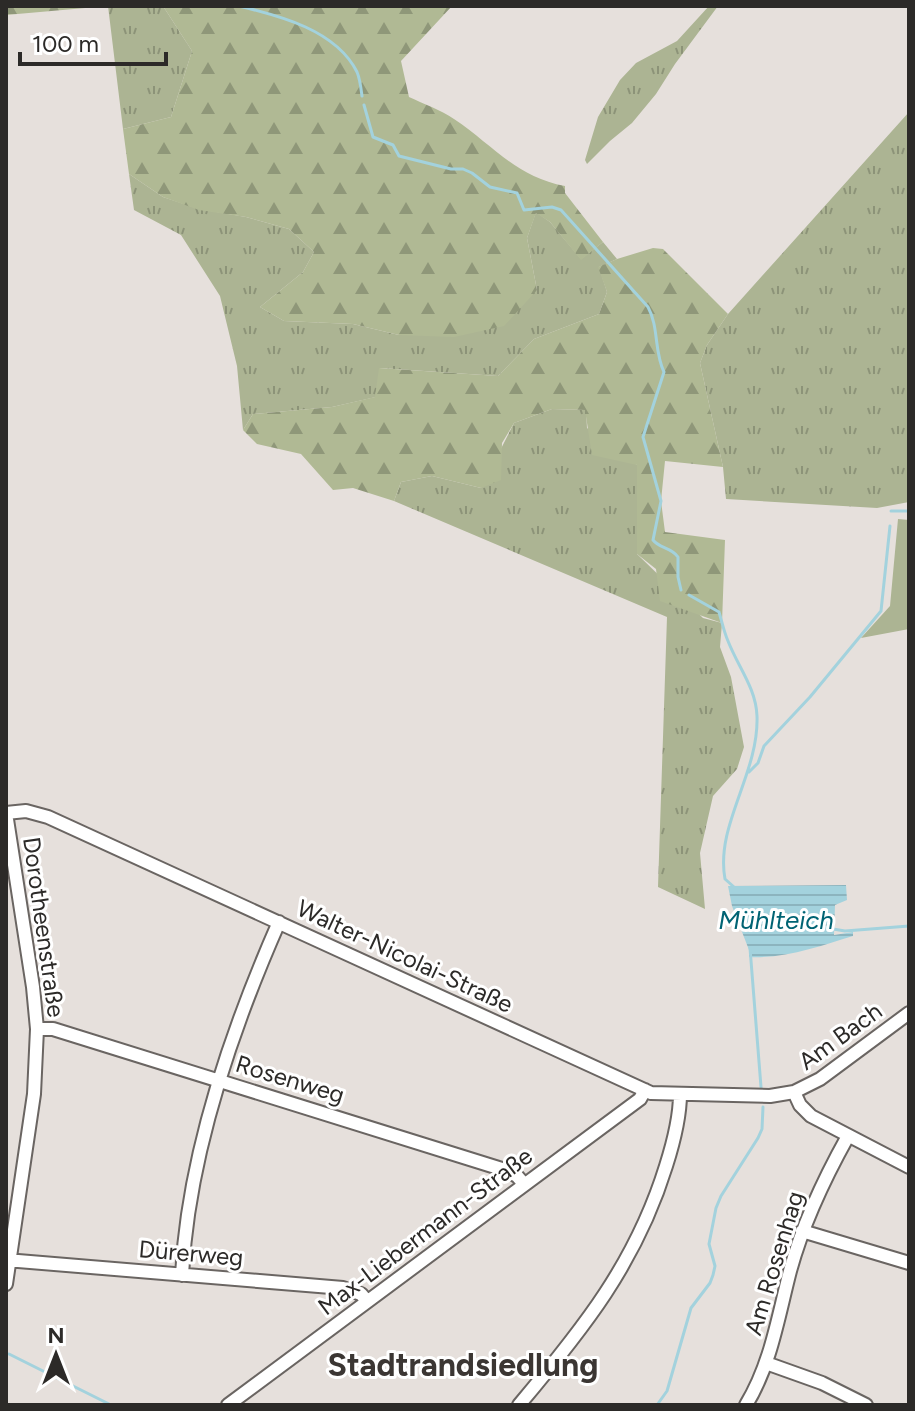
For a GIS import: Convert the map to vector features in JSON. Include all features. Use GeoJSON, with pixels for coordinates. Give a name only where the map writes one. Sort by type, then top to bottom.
{"type":"FeatureCollection","features":[{"type":"Feature","properties":{"kind":"street","name":"Walter-Nicolai-Straße"},"geometry":{"type":"LineString","coordinates":[[6,813],[26,811],[48,817],[645,1090],[657,1094],[770,1096],[794,1092]]}},
{"type":"Feature","properties":{"kind":"street","name":"Dorotheenstraße"},"geometry":{"type":"LineString","coordinates":[[6,813],[37,1029],[34,1094],[7,1260],[6,1284]]}},
{"type":"Feature","properties":{"kind":"street"},"geometry":{"type":"LineString","coordinates":[[182,1275],[185,1238],[201,1151],[220,1080],[246,999],[279,922]]}},
{"type":"Feature","properties":{"kind":"street","name":"Am Bach"},"geometry":{"type":"LineString","coordinates":[[794,1092],[820,1079],[909,1013]]}},
{"type":"Feature","properties":{"kind":"street","name":"Rosenweg"},"geometry":{"type":"LineString","coordinates":[[37,1029],[53,1029],[505,1170],[524,1184]]}},
{"type":"Feature","properties":{"kind":"street","name":"Max-Liebermann-Straße"},"geometry":{"type":"LineString","coordinates":[[228,1405],[640,1099],[645,1090]]}},
{"type":"Feature","properties":{"kind":"street"},"geometry":{"type":"LineString","coordinates":[[794,1092],[800,1105],[811,1116],[909,1167]]}},
{"type":"Feature","properties":{"kind":"street"},"geometry":{"type":"LineString","coordinates":[[519,1405],[588,1323],[634,1247],[670,1153],[680,1094]]}},
{"type":"Feature","properties":{"kind":"street","name":"Am Rosenhag"},"geometry":{"type":"LineString","coordinates":[[746,1405],[766,1363],[802,1231],[821,1185],[848,1136]]}},
{"type":"Feature","properties":{"kind":"street"},"geometry":{"type":"LineString","coordinates":[[802,1231],[909,1263]]}},
{"type":"Feature","properties":{"kind":"street","name":"Dürerweg"},"geometry":{"type":"LineString","coordinates":[[7,1260],[343,1288],[361,1294],[367,1301]]}},
{"type":"Feature","properties":{"kind":"street"},"geometry":{"type":"LineString","coordinates":[[766,1363],[822,1383],[866,1405]]}},
{"type":"Feature","properties":{"kind":"green space"},"geometry":{"type":"Polygon","coordinates":[[[6,6],[108,6],[6,15],[6,6]]]}},
{"type":"Feature","properties":{"kind":"green space"},"geometry":{"type":"Polygon","coordinates":[[[108,6],[163,6],[192,51],[171,117],[123,129],[108,6]]]}},
{"type":"Feature","properties":{"kind":"green space"},"geometry":{"type":"Polygon","coordinates":[[[163,6],[452,6],[401,61],[409,97],[454,119],[519,168],[548,182],[565,186],[565,193],[603,242],[581,260],[550,222],[536,213],[527,238],[537,290],[504,326],[454,337],[399,335],[353,324],[284,321],[260,307],[303,272],[314,252],[289,229],[246,217],[199,210],[163,197],[129,174],[123,129],[171,117],[192,51],[163,6]]]}},
{"type":"Feature","properties":{"kind":"green space"},"geometry":{"type":"Polygon","coordinates":[[[709,6],[718,6],[656,94],[632,123],[587,164],[585,160],[598,117],[620,80],[636,63],[677,41],[709,6]]]}},
{"type":"Feature","properties":{"kind":"green space"},"geometry":{"type":"Polygon","coordinates":[[[909,112],[909,502],[877,508],[726,499],[723,467],[700,363],[707,345],[728,314],[909,112]]]}},
{"type":"Feature","properties":{"kind":"green space"},"geometry":{"type":"Polygon","coordinates":[[[129,174],[163,197],[199,209],[289,229],[314,252],[303,272],[260,307],[284,321],[353,324],[399,335],[537,290],[527,238],[536,212],[550,222],[581,259],[603,242],[617,259],[599,267],[607,292],[599,314],[534,339],[498,376],[380,368],[376,397],[332,407],[253,414],[243,430],[237,366],[220,296],[181,235],[134,210],[129,174]]]}},
{"type":"Feature","properties":{"kind":"green space"},"geometry":{"type":"Polygon","coordinates":[[[653,248],[663,249],[728,314],[707,345],[700,363],[723,467],[665,461],[661,501],[665,532],[725,540],[722,623],[660,601],[656,569],[637,554],[637,465],[592,455],[585,410],[552,409],[514,423],[502,443],[501,480],[481,488],[432,476],[401,482],[394,501],[353,488],[333,490],[301,454],[257,444],[243,430],[253,414],[332,407],[375,397],[379,368],[498,376],[534,339],[599,314],[607,292],[598,267],[653,248]]]}},
{"type":"Feature","properties":{"kind":"green space"},"geometry":{"type":"Polygon","coordinates":[[[552,409],[586,410],[587,428],[637,465],[637,554],[703,618],[722,623],[720,647],[731,677],[744,747],[737,769],[713,796],[700,853],[705,909],[658,887],[667,617],[394,501],[401,482],[432,476],[481,488],[514,423],[552,409]]]}},
{"type":"Feature","properties":{"kind":"green space"},"geometry":{"type":"Polygon","coordinates":[[[898,519],[909,520],[909,629],[861,638],[890,606],[898,519]]]}},
{"type":"Feature","properties":{"kind":"water","name":"Mühlteich"},"geometry":{"type":"Polygon","coordinates":[[[846,885],[847,900],[835,905],[834,935],[853,932],[853,936],[789,954],[749,957],[728,886],[846,885]]]}},
{"type":"Feature","properties":{"kind":"waterway"},"geometry":{"type":"LineString","coordinates":[[239,6],[289,20],[335,45],[357,72],[362,96]]}},
{"type":"Feature","properties":{"kind":"waterway"},"geometry":{"type":"LineString","coordinates":[[364,105],[373,137],[393,145],[399,156],[463,169],[490,187],[517,193],[524,210],[552,207],[561,210],[648,307],[664,372],[643,437],[661,501],[653,540],[678,557],[681,590]]}},
{"type":"Feature","properties":{"kind":"waterway"},"geometry":{"type":"LineString","coordinates":[[891,511],[909,511]]}},
{"type":"Feature","properties":{"kind":"waterway"},"geometry":{"type":"LineString","coordinates":[[749,772],[758,763],[764,746],[810,697],[881,611],[890,526]]}},
{"type":"Feature","properties":{"kind":"waterway"},"geometry":{"type":"LineString","coordinates":[[689,595],[719,612],[756,706],[756,737],[726,839],[725,879],[734,887]]}},
{"type":"Feature","properties":{"kind":"waterway"},"geometry":{"type":"LineString","coordinates":[[833,929],[845,931],[909,926]]}},
{"type":"Feature","properties":{"kind":"waterway"},"geometry":{"type":"LineString","coordinates":[[750,948],[761,1087]]}},
{"type":"Feature","properties":{"kind":"waterway"},"geometry":{"type":"LineString","coordinates":[[657,1405],[667,1391],[691,1308],[713,1275],[715,1266],[709,1244],[716,1208],[758,1138],[762,1129],[763,1107]]}},
{"type":"Feature","properties":{"kind":"waterway"},"geometry":{"type":"LineString","coordinates":[[9,1354],[111,1405]]}},
{"type":"Feature","properties":{"kind":"district","name":"Stadtrandsiedlung"},"geometry":{"type":"Point","coordinates":[463,1365]}}]}
